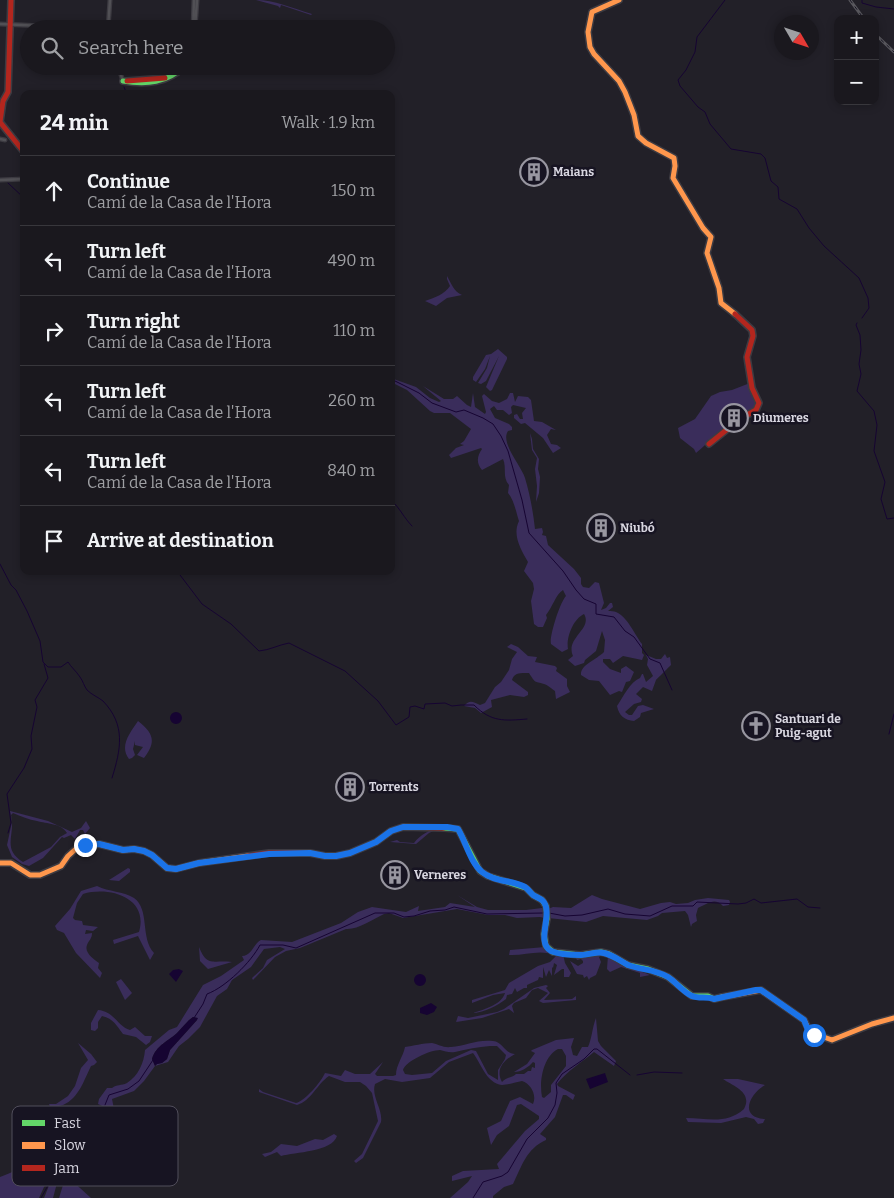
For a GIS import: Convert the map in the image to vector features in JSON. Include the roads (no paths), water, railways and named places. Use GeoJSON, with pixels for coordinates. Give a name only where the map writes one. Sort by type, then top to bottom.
{"type":"FeatureCollection","features":[{"type":"Feature","properties":{"kind":"street"},"geometry":{"type":"LineString","coordinates":[[11,0],[8,92],[1,102],[0,122],[20,147]]}},
{"type":"Feature","properties":{"kind":"street"},"geometry":{"type":"LineString","coordinates":[[109,20],[110,0]]}},
{"type":"Feature","properties":{"kind":"street"},"geometry":{"type":"LineString","coordinates":[[194,20],[195,0]]}},
{"type":"Feature","properties":{"kind":"street"},"geometry":{"type":"LineString","coordinates":[[619,0],[610,6],[592,12],[588,32],[590,47],[626,92],[634,115],[638,136],[646,143],[674,158],[675,166],[672,178],[702,228],[711,237],[707,253],[719,288],[721,303],[752,330],[754,336],[747,357],[752,388],[759,403],[756,410],[740,419],[709,444]]}},
{"type":"Feature","properties":{"kind":"street"},"geometry":{"type":"LineString","coordinates":[[0,24],[20,24]]}},
{"type":"Feature","properties":{"kind":"street"},"geometry":{"type":"LineString","coordinates":[[121,75],[123,81],[163,78],[170,75]]}},
{"type":"Feature","properties":{"kind":"street"},"geometry":{"type":"LineString","coordinates":[[0,140],[5,140]]}},
{"type":"Feature","properties":{"kind":"street"},"geometry":{"type":"LineString","coordinates":[[0,180],[20,179]]}},
{"type":"Feature","properties":{"kind":"street"},"geometry":{"type":"LineString","coordinates":[[0,863],[11,863],[30,875],[40,875],[61,866],[78,847],[99,844],[123,850],[134,849],[144,851],[152,855],[167,868],[176,869],[199,863],[269,854],[310,853],[336,856],[350,853],[376,842],[391,831],[403,827],[453,828],[458,829],[480,871],[488,876],[526,888],[542,900],[546,906],[547,920],[544,934],[546,946],[553,952],[580,955],[601,952],[609,954],[628,965],[648,969],[668,977],[692,996],[708,996],[714,999],[761,990],[804,1020],[810,1032],[834,1040],[875,1022],[894,1018]]}},
{"type":"Feature","properties":{"kind":"waterway"},"geometry":{"type":"LineString","coordinates":[[725,0],[697,37],[695,52],[686,70],[678,80],[680,86],[698,107],[705,112],[710,124],[731,149],[761,154],[765,158],[771,181],[778,187],[779,199],[797,209],[809,228],[824,246],[859,278],[868,298],[869,308],[862,318]]}},
{"type":"Feature","properties":{"kind":"waterway"},"geometry":{"type":"LineString","coordinates":[[862,0],[862,3],[876,7],[894,9]]}},
{"type":"Feature","properties":{"kind":"waterway"},"geometry":{"type":"LineString","coordinates":[[8,183],[20,194]]}},
{"type":"Feature","properties":{"kind":"waterway"},"geometry":{"type":"LineString","coordinates":[[857,323],[861,350],[859,364],[861,374],[857,391],[874,411],[877,425],[874,451],[885,482],[881,499],[887,519],[894,518]]}},
{"type":"Feature","properties":{"kind":"waterway"},"geometry":{"type":"LineString","coordinates":[[395,381],[419,393],[432,403],[456,412],[464,410],[493,424],[508,451],[529,533],[563,571],[584,599],[596,604],[596,614],[614,617],[625,631],[634,637],[650,659],[660,663],[672,690]]}},
{"type":"Feature","properties":{"kind":"waterway"},"geometry":{"type":"LineString","coordinates":[[395,504],[412,526]]}},
{"type":"Feature","properties":{"kind":"waterway"},"geometry":{"type":"LineString","coordinates":[[0,564],[27,611],[40,641],[43,662],[48,667],[61,667],[68,662],[80,677],[87,690],[103,701],[115,719],[120,738],[118,757],[112,778]]}},
{"type":"Feature","properties":{"kind":"waterway"},"geometry":{"type":"LineString","coordinates":[[180,575],[202,604],[231,624],[259,651],[289,643],[345,671],[378,701],[396,725],[409,717],[410,707],[415,706],[424,709],[425,704],[445,703],[452,706],[474,705],[486,715],[498,719],[527,719]]}},
{"type":"Feature","properties":{"kind":"waterway"},"geometry":{"type":"LineString","coordinates":[[8,833],[11,823],[7,794],[24,768],[32,749],[31,736],[37,707],[35,700],[48,678],[44,664]]}},
{"type":"Feature","properties":{"kind":"waterway"},"geometry":{"type":"LineString","coordinates":[[889,734],[894,714]]}},
{"type":"Feature","properties":{"kind":"waterway"},"geometry":{"type":"LineString","coordinates":[[549,913],[565,916],[582,915],[608,909],[625,914],[650,916],[672,906],[693,906],[697,902],[738,904],[754,899],[761,903],[797,899],[808,907],[820,908]]}},
{"type":"Feature","properties":{"kind":"waterway"},"geometry":{"type":"LineString","coordinates":[[194,1018],[207,994],[222,986],[237,973],[251,959],[260,945],[283,945],[296,948],[375,913],[394,913],[404,917],[454,907],[487,914],[544,913]]}},
{"type":"Feature","properties":{"kind":"waterway"},"geometry":{"type":"LineString","coordinates":[[473,1198],[483,1182],[508,1172],[527,1139],[548,1118],[555,1105],[556,1083],[562,1074],[584,1059],[594,1049],[597,1049],[630,1075]]}},
{"type":"Feature","properties":{"kind":"waterway"},"geometry":{"type":"LineString","coordinates":[[105,1105],[109,1095],[128,1089],[139,1081],[153,1060]]}},
{"type":"Feature","properties":{"kind":"waterway"},"geometry":{"type":"LineString","coordinates":[[637,1075],[654,1072],[682,1073]]}},
{"type":"Feature","properties":{"kind":"waterway"},"geometry":{"type":"LineString","coordinates":[[41,1198],[48,1186]]}},
{"type":"Feature","properties":{"kind":"railway"},"geometry":{"type":"LineString","coordinates":[[850,0],[861,15]]}},
{"type":"Feature","properties":{"kind":"railway"},"geometry":{"type":"LineString","coordinates":[[879,38],[894,52]]}},
{"type":"Feature","properties":{"kind":"place","name":"Maians"},"geometry":{"type":"Point","coordinates":[534,172]}},
{"type":"Feature","properties":{"kind":"place","name":"Diumeres"},"geometry":{"type":"Point","coordinates":[734,418]}},
{"type":"Feature","properties":{"kind":"place","name":"Niubó"},"geometry":{"type":"Point","coordinates":[601,528]}},
{"type":"Feature","properties":{"kind":"place","name":"Santuari de Puig-agut"},"geometry":{"type":"Point","coordinates":[756,726]}},
{"type":"Feature","properties":{"kind":"place","name":"Torrents"},"geometry":{"type":"Point","coordinates":[350,787]}},
{"type":"Feature","properties":{"kind":"place","name":"Verneres"},"geometry":{"type":"Point","coordinates":[395,875]}}]}
